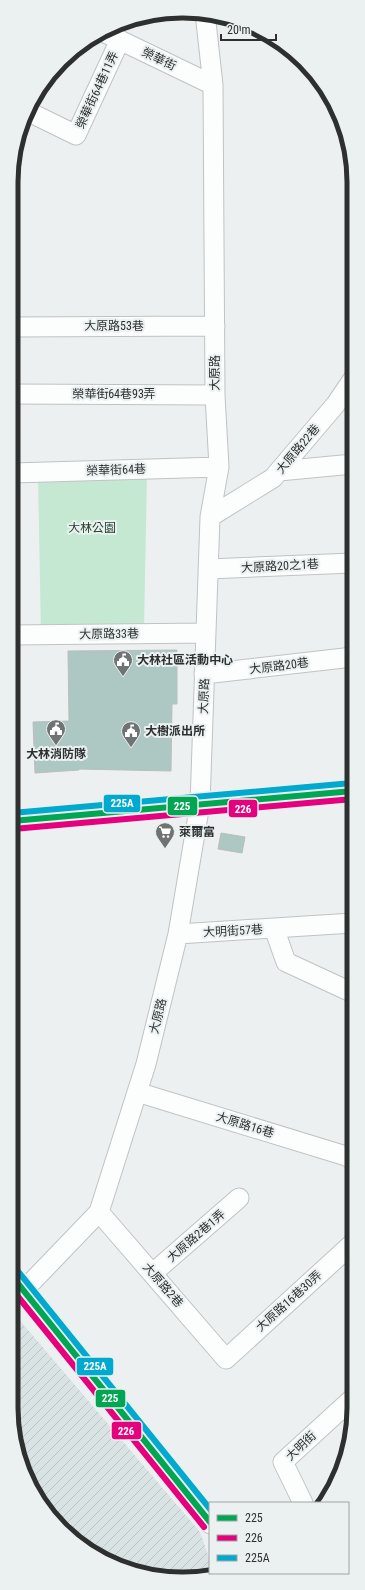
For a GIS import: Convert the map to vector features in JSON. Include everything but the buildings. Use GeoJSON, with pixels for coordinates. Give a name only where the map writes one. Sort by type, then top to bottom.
{"type":"FeatureCollection","features":[{"type":"Feature","properties":{"kind":"main road"},"geometry":{"type":"LineString","coordinates":[[18,1282],[209,1521]]}},
{"type":"Feature","properties":{"kind":"street","name":"大原路"},"geometry":{"type":"LineString","coordinates":[[18,1282],[99,1212],[146,1064],[178,934],[200,804],[210,517],[219,467],[215,394],[214,86],[206,19]]}},
{"type":"Feature","properties":{"kind":"street","name":"榮華街"},"geometry":{"type":"LineString","coordinates":[[113,37],[214,86]]}},
{"type":"Feature","properties":{"kind":"street","name":"榮華街64巷11弄"},"geometry":{"type":"LineString","coordinates":[[33,114],[76,135],[113,37]]}},
{"type":"Feature","properties":{"kind":"street","name":"大原路53巷"},"geometry":{"type":"LineString","coordinates":[[18,327],[215,326]]}},
{"type":"Feature","properties":{"kind":"street","name":"大原路22巷"},"geometry":{"type":"LineString","coordinates":[[210,517],[273,478],[336,404],[347,387]]}},
{"type":"Feature","properties":{"kind":"street","name":"榮華街64巷93弄"},"geometry":{"type":"LineString","coordinates":[[18,394],[215,394]]}},
{"type":"Feature","properties":{"kind":"street"},"geometry":{"type":"LineString","coordinates":[[279,471],[347,464]]}},
{"type":"Feature","properties":{"kind":"street","name":"榮華街64巷"},"geometry":{"type":"LineString","coordinates":[[18,473],[219,467]]}},
{"type":"Feature","properties":{"kind":"street","name":"大原路20之1巷"},"geometry":{"type":"LineString","coordinates":[[208,569],[347,563]]}},
{"type":"Feature","properties":{"kind":"street","name":"大原路33巷"},"geometry":{"type":"LineString","coordinates":[[18,635],[206,633]]}},
{"type":"Feature","properties":{"kind":"street","name":"大原路20巷"},"geometry":{"type":"LineString","coordinates":[[204,674],[347,658]]}},
{"type":"Feature","properties":{"kind":"street"},"geometry":{"type":"LineString","coordinates":[[18,820],[347,791]]}},
{"type":"Feature","properties":{"kind":"street"},"geometry":{"type":"LineString","coordinates":[[274,928],[347,923]]}},
{"type":"Feature","properties":{"kind":"street","name":"大明街57巷"},"geometry":{"type":"LineString","coordinates":[[178,934],[274,928],[286,962],[347,991]]}},
{"type":"Feature","properties":{"kind":"street","name":"大原路16巷"},"geometry":{"type":"LineString","coordinates":[[137,1092],[347,1157]]}},
{"type":"Feature","properties":{"kind":"street","name":"大原路2巷1弄"},"geometry":{"type":"LineString","coordinates":[[153,1273],[239,1198]]}},
{"type":"Feature","properties":{"kind":"street","name":"大原路2巷"},"geometry":{"type":"LineString","coordinates":[[99,1212],[226,1359]]}},
{"type":"Feature","properties":{"kind":"street","name":"大原路16巷30弄"},"geometry":{"type":"LineString","coordinates":[[226,1359],[347,1248]]}},
{"type":"Feature","properties":{"kind":"street","name":"大明街"},"geometry":{"type":"LineString","coordinates":[[303,1502],[283,1462],[347,1403]]}},
{"type":"Feature","properties":{"kind":"shaded area"},"geometry":{"type":"Polygon","coordinates":[[[18,1318],[200,1532],[209,1557],[209,1570],[193,1572],[161,1571],[130,1563],[100,1550],[82,1538],[66,1524],[52,1508],[35,1480],[27,1460],[19,1429],[18,1318]]]}},
{"type":"Feature","properties":{"kind":"green space","name":"大林公園"},"geometry":{"type":"Polygon","coordinates":[[[147,474],[144,629],[41,635],[38,477],[147,474]]]}},
{"type":"Feature","properties":{"kind":"transit line","name":"225A"},"geometry":{"type":"LineString","coordinates":[[18,812],[347,783]]}},
{"type":"Feature","properties":{"kind":"transit line","name":"225"},"geometry":{"type":"LineString","coordinates":[[18,820],[347,792]]}},
{"type":"Feature","properties":{"kind":"transit line","name":"226"},"geometry":{"type":"LineString","coordinates":[[18,829],[347,800]]}},
{"type":"Feature","properties":{"kind":"transit line","name":"225A"},"geometry":{"type":"LineString","coordinates":[[18,1271],[209,1508]]}},
{"type":"Feature","properties":{"kind":"transit line","name":"225"},"geometry":{"type":"LineString","coordinates":[[18,1284],[209,1521]]}},
{"type":"Feature","properties":{"kind":"transit line","name":"226"},"geometry":{"type":"LineString","coordinates":[[18,1297],[204,1527]]}},
{"type":"Feature","properties":{"kind":"place","name":"大林社區活動中心"},"geometry":{"type":"Point","coordinates":[123,677]}},
{"type":"Feature","properties":{"kind":"place","name":"大林消防隊"},"geometry":{"type":"Point","coordinates":[56,746]}},
{"type":"Feature","properties":{"kind":"place","name":"大樹派出所"},"geometry":{"type":"Point","coordinates":[131,748]}},
{"type":"Feature","properties":{"kind":"place","name":"萊爾富"},"geometry":{"type":"Point","coordinates":[165,849]}}]}
